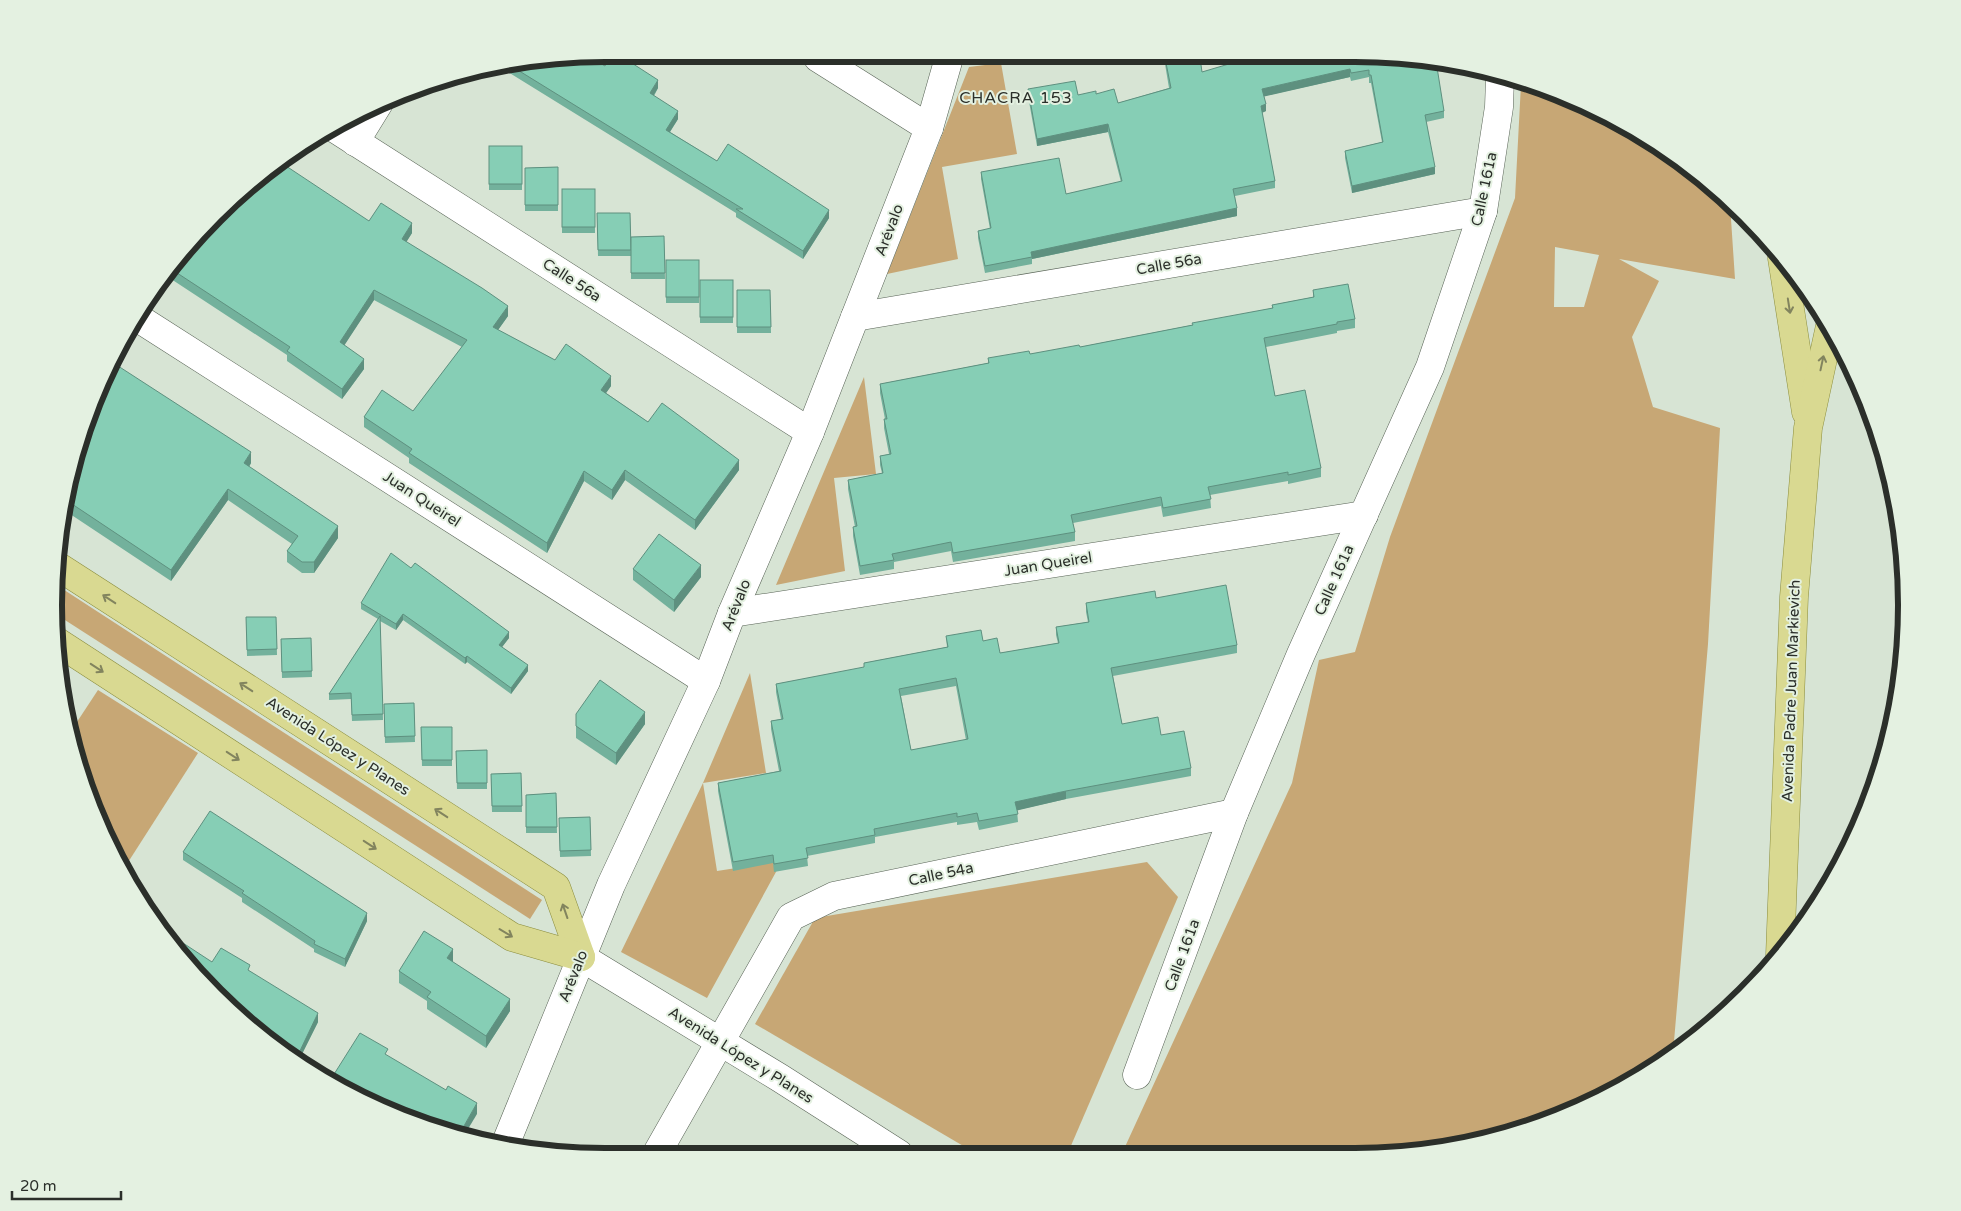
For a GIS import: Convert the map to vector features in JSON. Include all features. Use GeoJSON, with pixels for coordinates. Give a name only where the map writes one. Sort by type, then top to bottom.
{"type":"FeatureCollection","features":[{"type":"Feature","properties":{"kind":"main road","name":"Avenida Padre Juan Markievich"},"geometry":{"type":"LineString","coordinates":[[1784,273],[1808,428]]}},
{"type":"Feature","properties":{"kind":"main road","name":"Avenida Padre Juan Markievich"},"geometry":{"type":"LineString","coordinates":[[1780,943],[1794,597],[1808,428],[1828,337]]}},
{"type":"Feature","properties":{"kind":"main road","name":"Avenida López y Planes"},"geometry":{"type":"LineString","coordinates":[[64,570],[556,887],[581,957]]}},
{"type":"Feature","properties":{"kind":"main road","name":"Avenida López y Planes"},"geometry":{"type":"LineString","coordinates":[[64,646],[512,937],[581,957]]}},
{"type":"Feature","properties":{"kind":"street"},"geometry":{"type":"LineString","coordinates":[[824,62],[929,128]]}},
{"type":"Feature","properties":{"kind":"street","name":"Arévalo"},"geometry":{"type":"LineString","coordinates":[[507,1139],[611,886],[706,681],[732,612],[810,432],[929,128],[948,62]]}},
{"type":"Feature","properties":{"kind":"street","name":"Calle 161a"},"geometry":{"type":"LineString","coordinates":[[1137,1075],[1234,813],[1301,654],[1430,367],[1483,211],[1499,107],[1500,82]]}},
{"type":"Feature","properties":{"kind":"street"},"geometry":{"type":"LineString","coordinates":[[344,135],[360,121]]}},
{"type":"Feature","properties":{"kind":"street","name":"Calle 56a"},"geometry":{"type":"LineString","coordinates":[[344,135],[810,432]]}},
{"type":"Feature","properties":{"kind":"street","name":"Calle 56a"},"geometry":{"type":"LineString","coordinates":[[855,317],[1483,211]]}},
{"type":"Feature","properties":{"kind":"street","name":"Juan Queirel"},"geometry":{"type":"LineString","coordinates":[[143,321],[706,681]]}},
{"type":"Feature","properties":{"kind":"street","name":"Juan Queirel"},"geometry":{"type":"LineString","coordinates":[[732,612],[1364,515]]}},
{"type":"Feature","properties":{"kind":"street","name":"Calle 54a"},"geometry":{"type":"LineString","coordinates":[[660,1148],[791,917],[834,896],[1234,813]]}},
{"type":"Feature","properties":{"kind":"street","name":"Avenida López y Planes"},"geometry":{"type":"LineString","coordinates":[[581,957],[889,1148]]}},
{"type":"Feature","properties":{"kind":"shaded area"},"geometry":{"type":"Polygon","coordinates":[[[1001,63],[1017,154],[942,167],[958,259],[887,274],[969,67],[1001,63]]]}},
{"type":"Feature","properties":{"kind":"shaded area"},"geometry":{"type":"Polygon","coordinates":[[[1521,88],[1596,118],[1627,135],[1686,175],[1714,197],[1731,214],[1735,279],[1619,259],[1659,281],[1632,337],[1653,407],[1720,428],[1708,644],[1674,1045],[1627,1076],[1596,1093],[1530,1120],[1461,1138],[1391,1147],[1124,1148],[1292,783],[1319,660],[1355,652],[1390,537],[1515,198],[1521,88]],[[1555,247],[1554,307],[1584,307],[1599,255],[1555,247]]]}},
{"type":"Feature","properties":{"kind":"shaded area"},"geometry":{"type":"Polygon","coordinates":[[[864,377],[876,474],[834,478],[845,571],[776,585],[864,377]]]}},
{"type":"Feature","properties":{"kind":"shaded area"},"geometry":{"type":"Polygon","coordinates":[[[63,589],[542,900],[530,919],[63,619],[63,589]]]}},
{"type":"Feature","properties":{"kind":"shaded area"},"geometry":{"type":"Polygon","coordinates":[[[750,673],[766,773],[703,783],[750,673]]]}},
{"type":"Feature","properties":{"kind":"shaded area"},"geometry":{"type":"Polygon","coordinates":[[[98,690],[198,753],[127,863],[118,846],[91,780],[76,724],[98,690]]]}},
{"type":"Feature","properties":{"kind":"shaded area"},"geometry":{"type":"Polygon","coordinates":[[[703,783],[717,871],[782,861],[707,998],[621,952],[703,783]]]}},
{"type":"Feature","properties":{"kind":"shaded area"},"geometry":{"type":"Polygon","coordinates":[[[1147,862],[1178,897],[1070,1148],[967,1148],[755,1024],[815,918],[1147,862]]]}},
{"type":"Feature","properties":{"kind":"building"},"geometry":{"type":"Polygon","coordinates":[[[599,62],[605,66],[607,62],[630,62],[658,80],[650,93],[678,111],[666,130],[717,161],[728,144],[829,210],[803,251],[736,209],[743,209],[518,70],[599,62]]]}},
{"type":"Feature","properties":{"kind":"building"},"geometry":{"type":"Polygon","coordinates":[[[1166,62],[1201,62],[1202,72],[1236,62],[1356,62],[1437,69],[1444,111],[1425,115],[1435,167],[1352,186],[1345,151],[1383,142],[1369,70],[1351,73],[1350,69],[1262,89],[1266,104],[1261,106],[1275,181],[1233,189],[1237,208],[1031,252],[1032,257],[985,266],[978,231],[991,228],[981,172],[1059,158],[1066,194],[1122,181],[1108,124],[1037,139],[1028,89],[1075,81],[1078,95],[1096,91],[1096,94],[1114,89],[1118,103],[1171,88],[1166,62]]]}},
{"type":"Feature","properties":{"kind":"building"},"geometry":{"type":"Polygon","coordinates":[[[489,146],[522,146],[522,184],[489,184],[489,146]]]}},
{"type":"Feature","properties":{"kind":"building"},"geometry":{"type":"Polygon","coordinates":[[[287,166],[369,221],[381,203],[412,223],[402,239],[508,306],[493,327],[555,360],[566,344],[611,376],[601,390],[648,422],[662,403],[739,460],[695,520],[625,470],[612,490],[584,471],[547,543],[409,453],[412,449],[364,417],[382,390],[413,411],[467,340],[374,290],[340,342],[364,359],[342,389],[287,351],[290,347],[177,273],[197,247],[247,197],[287,166]]]}},
{"type":"Feature","properties":{"kind":"building"},"geometry":{"type":"Polygon","coordinates":[[[558,167],[558,205],[525,205],[525,168],[558,167]]]}},
{"type":"Feature","properties":{"kind":"building"},"geometry":{"type":"Polygon","coordinates":[[[562,189],[595,189],[595,227],[562,227],[562,189]]]}},
{"type":"Feature","properties":{"kind":"building"},"geometry":{"type":"Polygon","coordinates":[[[597,213],[630,213],[631,250],[598,250],[597,213]]]}},
{"type":"Feature","properties":{"kind":"building"},"geometry":{"type":"Polygon","coordinates":[[[664,236],[665,273],[631,273],[631,237],[664,236]]]}},
{"type":"Feature","properties":{"kind":"building"},"geometry":{"type":"Polygon","coordinates":[[[666,260],[699,260],[699,297],[666,297],[666,260]]]}},
{"type":"Feature","properties":{"kind":"building"},"geometry":{"type":"Polygon","coordinates":[[[700,280],[733,280],[733,317],[700,317],[700,280]]]}},
{"type":"Feature","properties":{"kind":"building"},"geometry":{"type":"Polygon","coordinates":[[[1348,284],[1355,319],[1264,338],[1275,396],[1305,390],[1321,468],[1288,475],[1288,472],[1208,487],[1211,499],[1163,508],[1161,497],[1071,515],[1075,532],[953,553],[951,542],[892,554],[894,560],[860,566],[853,527],[857,526],[848,480],[883,473],[880,456],[891,454],[880,384],[989,363],[988,358],[1029,351],[1030,354],[1079,345],[1080,347],[1273,308],[1272,305],[1314,297],[1313,290],[1348,284]]]}},
{"type":"Feature","properties":{"kind":"building"},"geometry":{"type":"Polygon","coordinates":[[[737,290],[770,290],[771,327],[737,327],[737,290]]]}},
{"type":"Feature","properties":{"kind":"building"},"geometry":{"type":"Polygon","coordinates":[[[118,366],[251,452],[244,463],[338,526],[314,562],[302,562],[287,551],[298,536],[228,489],[171,570],[72,504],[91,431],[118,366]]]}},
{"type":"Feature","properties":{"kind":"building"},"geometry":{"type":"Polygon","coordinates":[[[659,534],[701,565],[674,600],[633,569],[659,534]]]}},
{"type":"Feature","properties":{"kind":"building"},"geometry":{"type":"Polygon","coordinates":[[[391,553],[411,568],[415,563],[509,632],[499,645],[528,665],[511,688],[467,656],[465,658],[403,614],[396,624],[361,603],[391,553]]]}},
{"type":"Feature","properties":{"kind":"building"},"geometry":{"type":"Polygon","coordinates":[[[1226,585],[1237,645],[1111,668],[1122,724],[1158,717],[1161,735],[1184,731],[1191,768],[1015,802],[1018,814],[979,821],[977,813],[957,817],[957,813],[874,829],[875,835],[806,848],[808,858],[774,864],[773,855],[733,862],[718,783],[781,771],[771,721],[783,719],[776,684],[864,667],[864,663],[948,647],[946,636],[981,630],[983,641],[997,638],[1000,653],[1059,643],[1056,627],[1089,622],[1086,603],[1155,591],[1156,598],[1226,585]],[[956,678],[899,689],[911,750],[968,739],[956,678]]]}},
{"type":"Feature","properties":{"kind":"building"},"geometry":{"type":"Polygon","coordinates":[[[380,616],[383,714],[352,715],[351,693],[329,694],[380,616]]]}},
{"type":"Feature","properties":{"kind":"building"},"geometry":{"type":"Polygon","coordinates":[[[246,617],[276,617],[277,649],[247,650],[246,617]]]}},
{"type":"Feature","properties":{"kind":"building"},"geometry":{"type":"Polygon","coordinates":[[[311,638],[312,671],[282,672],[281,639],[311,638]]]}},
{"type":"Feature","properties":{"kind":"building"},"geometry":{"type":"Polygon","coordinates":[[[600,680],[645,712],[616,753],[576,726],[576,714],[600,680]]]}},
{"type":"Feature","properties":{"kind":"building"},"geometry":{"type":"Polygon","coordinates":[[[414,703],[415,736],[385,737],[384,704],[414,703]]]}},
{"type":"Feature","properties":{"kind":"building"},"geometry":{"type":"Polygon","coordinates":[[[421,727],[452,727],[452,760],[422,760],[421,727]]]}},
{"type":"Feature","properties":{"kind":"building"},"geometry":{"type":"Polygon","coordinates":[[[487,750],[487,783],[457,783],[456,751],[487,750]]]}},
{"type":"Feature","properties":{"kind":"building"},"geometry":{"type":"Polygon","coordinates":[[[521,773],[522,806],[492,806],[491,774],[521,773]]]}},
{"type":"Feature","properties":{"kind":"building"},"geometry":{"type":"Polygon","coordinates":[[[556,793],[557,827],[526,827],[526,795],[556,793]]]}},
{"type":"Feature","properties":{"kind":"building"},"geometry":{"type":"Polygon","coordinates":[[[210,811],[367,913],[345,959],[314,944],[315,941],[242,893],[244,891],[183,852],[210,811]]]}},
{"type":"Feature","properties":{"kind":"building"},"geometry":{"type":"Polygon","coordinates":[[[590,817],[591,850],[560,851],[559,818],[590,817]]]}},
{"type":"Feature","properties":{"kind":"building"},"geometry":{"type":"Polygon","coordinates":[[[424,931],[453,949],[447,958],[510,999],[486,1036],[427,997],[431,992],[399,971],[424,931]]]}},
{"type":"Feature","properties":{"kind":"building"},"geometry":{"type":"Polygon","coordinates":[[[178,940],[212,962],[221,948],[250,965],[248,970],[318,1013],[299,1053],[247,1014],[197,964],[178,940]]]}},
{"type":"Feature","properties":{"kind":"building"},"geometry":{"type":"Polygon","coordinates":[[[360,1033],[388,1049],[385,1054],[446,1090],[448,1086],[477,1103],[462,1129],[431,1120],[398,1107],[365,1093],[333,1075],[360,1033]]]}},
{"type":"Feature","properties":{"kind":"district","name":"CHACRA 153"},"geometry":{"type":"Point","coordinates":[1016,98]}}]}
